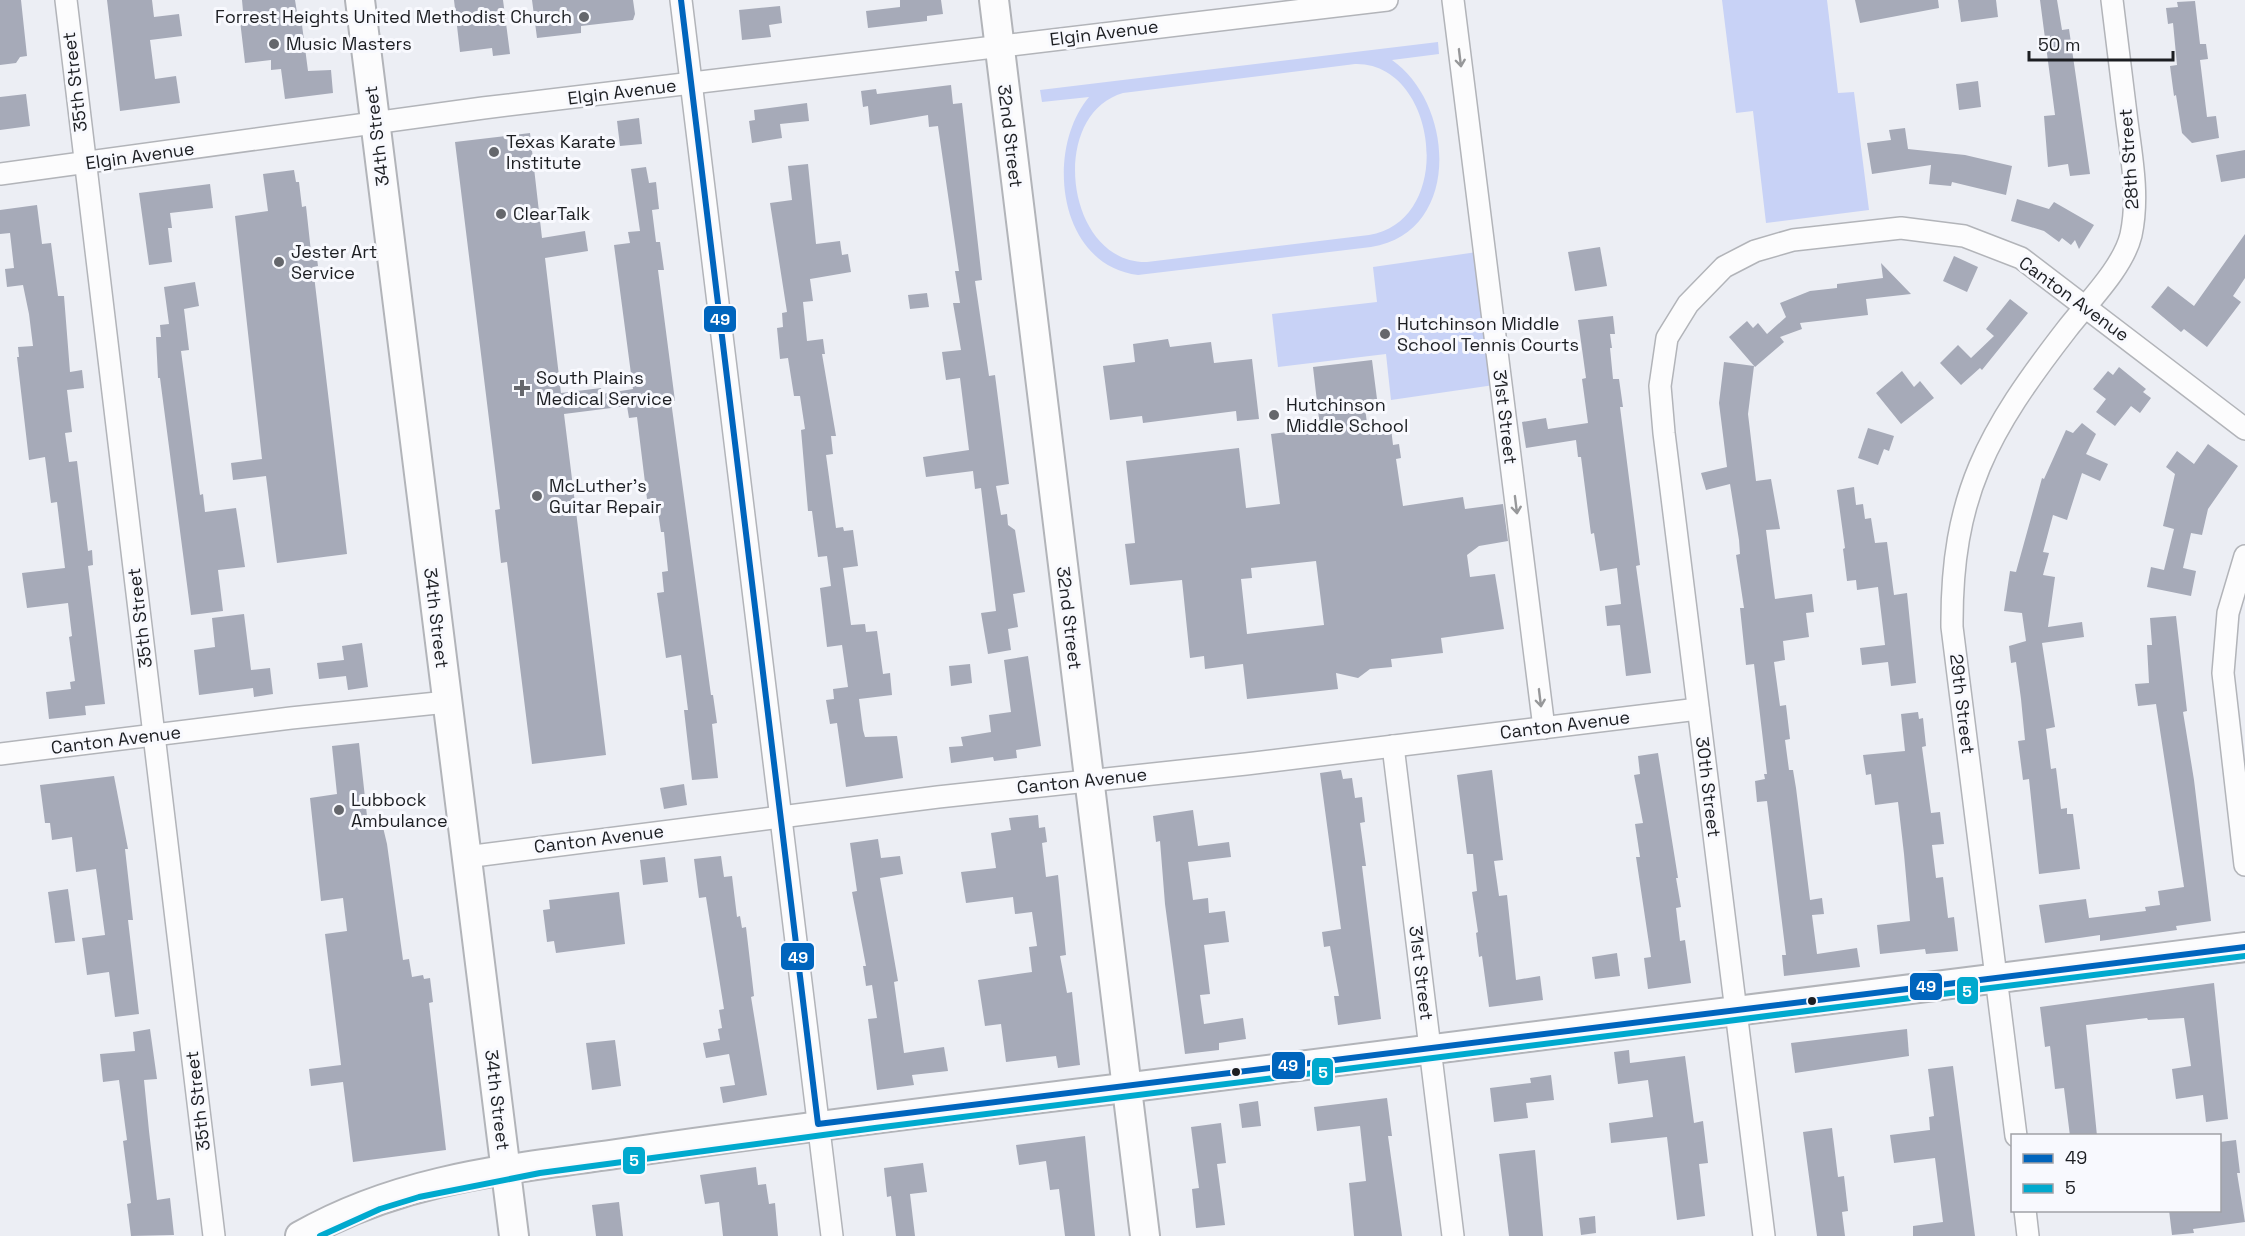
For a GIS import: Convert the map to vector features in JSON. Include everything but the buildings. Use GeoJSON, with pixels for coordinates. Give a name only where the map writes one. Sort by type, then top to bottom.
{"type":"FeatureCollection","features":[{"type":"Feature","properties":{"kind":"street","name":"35th Street"},"geometry":{"type":"LineString","coordinates":[[66,0],[214,1236]]}},
{"type":"Feature","properties":{"kind":"street","name":"34th Street"},"geometry":{"type":"LineString","coordinates":[[360,0],[514,1236]]}},
{"type":"Feature","properties":{"kind":"street"},"geometry":{"type":"LineString","coordinates":[[681,0],[832,1236]]}},
{"type":"Feature","properties":{"kind":"street","name":"32nd Street"},"geometry":{"type":"LineString","coordinates":[[994,0],[1145,1236]]}},
{"type":"Feature","properties":{"kind":"street","name":"Elgin Avenue"},"geometry":{"type":"LineString","coordinates":[[0,174],[375,123],[999,45],[1272,7],[1387,0]]}},
{"type":"Feature","properties":{"kind":"street","name":"31st Street"},"geometry":{"type":"LineString","coordinates":[[1453,0],[1544,728]]}},
{"type":"Feature","properties":{"kind":"street","name":"28th Street"},"geometry":{"type":"LineString","coordinates":[[2085,305],[2101,288],[2130,237],[2135,201],[2112,0]]}},
{"type":"Feature","properties":{"kind":"street","name":"Canton Avenue"},"geometry":{"type":"LineString","coordinates":[[1667,338],[1688,304],[1705,284],[1724,267],[1744,256],[1793,240],[1878,230],[1930,230],[1964,236],[2021,258],[2245,429]]}},
{"type":"Feature","properties":{"kind":"street","name":"29th Street"},"geometry":{"type":"LineString","coordinates":[[2016,1134],[1952,627],[1952,585],[1956,540],[1966,497],[1982,457],[2007,410],[2085,305]]}},
{"type":"Feature","properties":{"kind":"street","name":"30th Street"},"geometry":{"type":"LineString","coordinates":[[1667,338],[1660,386],[1663,422],[1764,1236]]}},
{"type":"Feature","properties":{"kind":"street"},"geometry":{"type":"LineString","coordinates":[[2245,556],[2228,613],[2223,673],[2245,865]]}},
{"type":"Feature","properties":{"kind":"street","name":"Canton Avenue"},"geometry":{"type":"LineString","coordinates":[[0,754],[447,702]]}},
{"type":"Feature","properties":{"kind":"street","name":"Canton Avenue"},"geometry":{"type":"LineString","coordinates":[[466,857],[1089,779],[1393,746],[1698,709]]}},
{"type":"Feature","properties":{"kind":"street","name":"31st Street"},"geometry":{"type":"LineString","coordinates":[[1393,746],[1454,1236]]}},
{"type":"Feature","properties":{"kind":"street"},"geometry":{"type":"LineString","coordinates":[[300,1236],[336,1216],[382,1197],[448,1180],[506,1169],[819,1124],[1126,1088],[2245,947]]}},
{"type":"Feature","properties":{"kind":"street"},"geometry":{"type":"LineString","coordinates":[[2025,1212],[2028,1236]]}},
{"type":"Feature","properties":{"kind":"shaded area"},"geometry":{"type":"Polygon","coordinates":[[[1722,0],[1827,0],[1838,93],[1854,92],[1869,210],[1766,223],[1753,111],[1736,113],[1722,0]]]}},
{"type":"Feature","properties":{"kind":"shaded area"},"geometry":{"type":"Polygon","coordinates":[[[1438,42],[1439,54],[1392,60],[1413,80],[1428,106],[1437,135],[1439,165],[1434,193],[1422,218],[1401,237],[1371,247],[1138,275],[1111,267],[1090,250],[1075,228],[1067,202],[1064,174],[1067,145],[1075,119],[1089,97],[1042,102],[1040,90],[1438,42]],[[1355,64],[1123,93],[1099,107],[1083,129],[1076,157],[1076,186],[1084,215],[1098,240],[1120,256],[1147,262],[1369,235],[1397,224],[1416,202],[1425,174],[1426,144],[1419,114],[1405,88],[1383,70],[1355,64]]]}},
{"type":"Feature","properties":{"kind":"shaded area","name":"Hutchinson Middle School Tennis Courts"},"geometry":{"type":"Polygon","coordinates":[[[1484,251],[1501,384],[1391,400],[1386,354],[1278,367],[1272,314],[1377,302],[1373,267],[1484,251]]]}},
{"type":"Feature","properties":{"kind":"transit line","name":"49"},"geometry":{"type":"LineString","coordinates":[[681,0],[818,1124],[2245,947]]}},
{"type":"Feature","properties":{"kind":"transit line","name":"5"},"geometry":{"type":"LineString","coordinates":[[320,1236],[380,1209],[419,1197],[540,1173],[875,1128],[2245,956]]}},
{"type":"Feature","properties":{"kind":"place","name":"Forrest Heights United Methodist Church"},"geometry":{"type":"Point","coordinates":[584,17]}},
{"type":"Feature","properties":{"kind":"place","name":"Music Masters"},"geometry":{"type":"Point","coordinates":[274,44]}},
{"type":"Feature","properties":{"kind":"place","name":"Texas Karate Institute"},"geometry":{"type":"Point","coordinates":[494,152]}},
{"type":"Feature","properties":{"kind":"place","name":"ClearTalk"},"geometry":{"type":"Point","coordinates":[501,214]}},
{"type":"Feature","properties":{"kind":"place","name":"Jester Art Service"},"geometry":{"type":"Point","coordinates":[279,262]}},
{"type":"Feature","properties":{"kind":"place","name":"Hutchinson Middle School Tennis Courts"},"geometry":{"type":"Point","coordinates":[1385,334]}},
{"type":"Feature","properties":{"kind":"place","name":"South Plains Medical Service"},"geometry":{"type":"Point","coordinates":[522,388]}},
{"type":"Feature","properties":{"kind":"place","name":"Hutchinson Middle School"},"geometry":{"type":"Point","coordinates":[1274,415]}},
{"type":"Feature","properties":{"kind":"place","name":"McLuther's Guitar Repair"},"geometry":{"type":"Point","coordinates":[537,496]}},
{"type":"Feature","properties":{"kind":"place","name":"Lubbock Ambulance"},"geometry":{"type":"Point","coordinates":[339,810]}}]}
